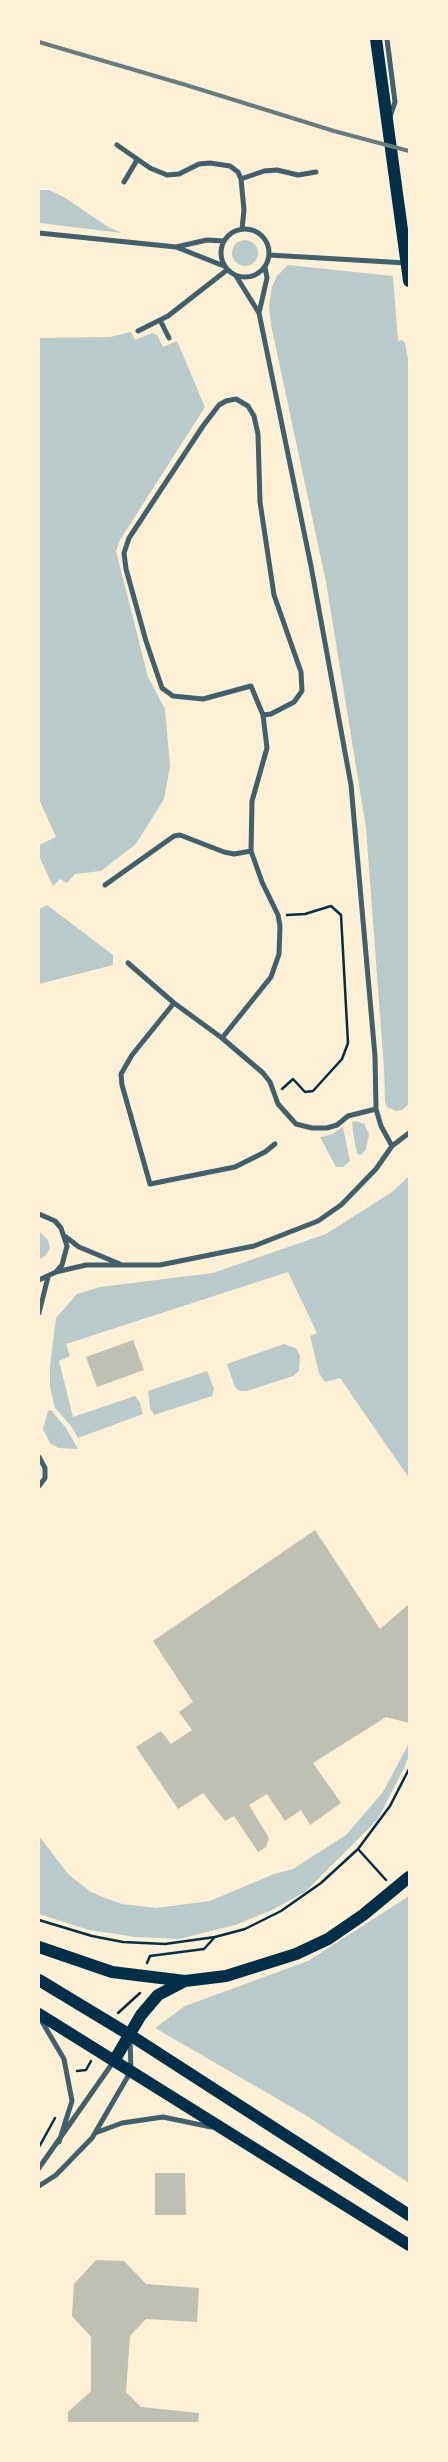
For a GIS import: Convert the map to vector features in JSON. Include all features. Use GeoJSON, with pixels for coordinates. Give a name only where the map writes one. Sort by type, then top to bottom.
{"type":"FeatureCollection","features":[{"type":"Feature","properties":{"kind":"main road"},"geometry":{"type":"LineString","coordinates":[[376,39],[409,281]]}},
{"type":"Feature","properties":{"kind":"main road"},"geometry":{"type":"LineString","coordinates":[[39,1947],[112,1972],[186,1981],[226,1976],[256,1968],[328,1938],[363,1915],[409,1877]]}},
{"type":"Feature","properties":{"kind":"main road"},"geometry":{"type":"LineString","coordinates":[[39,1980],[130,2035],[406,2213]]}},
{"type":"Feature","properties":{"kind":"main road"},"geometry":{"type":"LineString","coordinates":[[114,2061],[141,2015],[158,1996],[186,1981]]}},
{"type":"Feature","properties":{"kind":"main road"},"geometry":{"type":"LineString","coordinates":[[39,2015],[405,2242]]}},
{"type":"Feature","properties":{"kind":"street"},"geometry":{"type":"LineString","coordinates":[[387,39],[395,102],[387,129]]}},
{"type":"Feature","properties":{"kind":"street"},"geometry":{"type":"LineString","coordinates":[[117,145],[137,160],[167,175],[179,174],[199,164],[230,166],[238,172],[241,179],[244,210],[242,229]]}},
{"type":"Feature","properties":{"kind":"street"},"geometry":{"type":"LineString","coordinates":[[124,182],[137,160]]}},
{"type":"Feature","properties":{"kind":"street"},"geometry":{"type":"LineString","coordinates":[[241,179],[264,171],[277,170],[298,175],[316,172]]}},
{"type":"Feature","properties":{"kind":"street"},"geometry":{"type":"LineString","coordinates":[[225,268],[220,252],[224,241],[230,234],[242,229],[261,234],[269,247],[269,255],[265,267],[267,278],[259,313]]}},
{"type":"Feature","properties":{"kind":"street"},"geometry":{"type":"LineString","coordinates":[[39,233],[176,247],[225,268],[236,276],[243,278],[255,276],[265,267]]}},
{"type":"Feature","properties":{"kind":"street"},"geometry":{"type":"LineString","coordinates":[[176,247],[207,240],[224,241]]}},
{"type":"Feature","properties":{"kind":"street"},"geometry":{"type":"LineString","coordinates":[[269,255],[409,263]]}},
{"type":"Feature","properties":{"kind":"street"},"geometry":{"type":"LineString","coordinates":[[138,331],[160,320],[225,268]]}},
{"type":"Feature","properties":{"kind":"street"},"geometry":{"type":"LineString","coordinates":[[236,276],[259,313],[311,566],[352,785],[375,1056],[376,1108],[381,1126],[392,1146]]}},
{"type":"Feature","properties":{"kind":"street"},"geometry":{"type":"LineString","coordinates":[[160,320],[170,338]]}},
{"type":"Feature","properties":{"kind":"street"},"geometry":{"type":"LineString","coordinates":[[222,1038],[259,994],[276,966],[280,941],[278,915],[262,882],[251,852],[252,801],[267,748],[264,715],[251,686],[203,698],[173,696],[162,688],[155,674],[124,561],[124,553],[129,538],[203,426],[219,405],[236,399],[248,406],[254,416],[258,434],[260,502],[274,595],[301,672],[302,691],[294,702],[271,714],[264,715]]}},
{"type":"Feature","properties":{"kind":"street"},"geometry":{"type":"LineString","coordinates":[[105,885],[174,836],[180,835],[224,852],[234,854],[251,852]]}},
{"type":"Feature","properties":{"kind":"street"},"geometry":{"type":"LineString","coordinates":[[128,963],[174,1003],[222,1038],[263,1073],[270,1082],[274,1097],[296,1124],[312,1128],[327,1128],[337,1125],[348,1116],[376,1108]]}},
{"type":"Feature","properties":{"kind":"street"},"geometry":{"type":"LineString","coordinates":[[174,1003],[132,1055],[121,1074],[122,1086],[150,1184],[235,1167],[265,1152],[275,1144]]}},
{"type":"Feature","properties":{"kind":"street"},"geometry":{"type":"LineString","coordinates":[[39,1280],[56,1272],[86,1265],[160,1265],[254,1246],[318,1221],[341,1205],[358,1189],[392,1146],[409,1133]]}},
{"type":"Feature","properties":{"kind":"street"},"geometry":{"type":"LineString","coordinates":[[39,1214],[55,1221],[65,1237],[91,1253],[123,1266]]}},
{"type":"Feature","properties":{"kind":"street"},"geometry":{"type":"LineString","coordinates":[[56,1272],[66,1256],[65,1237]]}},
{"type":"Feature","properties":{"kind":"street"},"geometry":{"type":"LineString","coordinates":[[39,1313],[48,1277]]}},
{"type":"Feature","properties":{"kind":"street"},"geometry":{"type":"LineString","coordinates":[[39,1457],[45,1468],[45,1478],[39,1486]]}},
{"type":"Feature","properties":{"kind":"street"},"geometry":{"type":"LineString","coordinates":[[39,2015],[64,2059],[72,2101],[59,2142]]}},
{"type":"Feature","properties":{"kind":"street"},"geometry":{"type":"LineString","coordinates":[[39,2186],[56,2175],[95,2133],[131,2071],[130,2035]]}},
{"type":"Feature","properties":{"kind":"street"},"geometry":{"type":"LineString","coordinates":[[39,2168],[114,2061]]}},
{"type":"Feature","properties":{"kind":"street"},"geometry":{"type":"LineString","coordinates":[[95,2133],[122,2123],[163,2117],[221,2129]]}},
{"type":"Feature","properties":{"kind":"path"},"geometry":{"type":"LineString","coordinates":[[274,1097],[293,1079],[305,1092],[313,1091],[342,1060],[348,1043],[341,915],[331,906],[305,914],[278,915]]}},
{"type":"Feature","properties":{"kind":"path"},"geometry":{"type":"LineString","coordinates":[[39,1920],[92,1936],[123,1942],[165,1944],[215,1937],[246,1929],[281,1911],[321,1883],[358,1849],[390,1806],[409,1769]]}},
{"type":"Feature","properties":{"kind":"path"},"geometry":{"type":"LineString","coordinates":[[358,1849],[371,1862]]}},
{"type":"Feature","properties":{"kind":"path"},"geometry":{"type":"LineString","coordinates":[[39,2147],[57,2110]]}},
{"type":"Feature","properties":{"kind":"shaded area"},"geometry":{"type":"Polygon","coordinates":[[[39,190],[49,190],[64,197],[108,227],[122,233],[39,223],[39,190]]]}},
{"type":"Feature","properties":{"kind":"shaded area"},"geometry":{"type":"Polygon","coordinates":[[[245,240],[254,244],[258,253],[254,262],[245,266],[236,262],[232,253],[236,244],[245,240]]]}},
{"type":"Feature","properties":{"kind":"shaded area"},"geometry":{"type":"Polygon","coordinates":[[[288,265],[393,276],[398,341],[402,340],[405,343],[409,365],[409,1104],[402,1110],[396,1111],[387,1107],[385,1102],[366,828],[326,582],[271,325],[269,306],[272,287],[277,276],[288,265]]]}},
{"type":"Feature","properties":{"kind":"shaded area"},"geometry":{"type":"Polygon","coordinates":[[[131,332],[135,340],[152,333],[157,335],[163,347],[177,341],[205,407],[120,540],[116,551],[148,677],[165,709],[170,766],[164,799],[136,844],[101,871],[75,874],[67,883],[60,879],[53,886],[39,856],[39,845],[56,837],[39,799],[39,338],[110,337],[131,332]]]}},
{"type":"Feature","properties":{"kind":"shaded area"},"geometry":{"type":"Polygon","coordinates":[[[47,905],[113,955],[113,965],[39,984],[39,909],[47,905]]]}},
{"type":"Feature","properties":{"kind":"shaded area"},"geometry":{"type":"Polygon","coordinates":[[[356,1121],[364,1124],[369,1134],[366,1149],[361,1155],[357,1154],[353,1132],[352,1122],[356,1121]]]}},
{"type":"Feature","properties":{"kind":"shaded area"},"geometry":{"type":"Polygon","coordinates":[[[343,1127],[350,1161],[343,1167],[336,1167],[320,1137],[330,1135],[343,1127]]]}},
{"type":"Feature","properties":{"kind":"shaded area"},"geometry":{"type":"Polygon","coordinates":[[[409,1176],[409,1478],[340,1378],[325,1382],[319,1373],[310,1336],[317,1333],[288,1272],[66,1344],[70,1356],[59,1361],[73,1417],[135,1396],[140,1403],[143,1414],[78,1438],[72,1427],[55,1408],[50,1387],[50,1366],[56,1318],[77,1294],[100,1287],[213,1273],[326,1234],[392,1192],[409,1176]]]}},
{"type":"Feature","properties":{"kind":"shaded area"},"geometry":{"type":"Polygon","coordinates":[[[39,1231],[48,1240],[50,1248],[46,1255],[39,1260],[39,1231]]]}},
{"type":"Feature","properties":{"kind":"shaded area"},"geometry":{"type":"Polygon","coordinates":[[[284,1344],[297,1349],[300,1356],[299,1371],[293,1376],[247,1391],[239,1391],[235,1387],[227,1364],[284,1344]]]}},
{"type":"Feature","properties":{"kind":"shaded area"},"geometry":{"type":"Polygon","coordinates":[[[207,1371],[214,1389],[212,1396],[154,1415],[150,1408],[148,1391],[207,1371]]]}},
{"type":"Feature","properties":{"kind":"shaded area"},"geometry":{"type":"Polygon","coordinates":[[[51,1410],[66,1428],[78,1449],[58,1448],[50,1443],[43,1429],[48,1411],[51,1410]]]}},
{"type":"Feature","properties":{"kind":"shaded area"},"geometry":{"type":"Polygon","coordinates":[[[409,1743],[409,1756],[378,1819],[305,1892],[272,1910],[235,1925],[179,1939],[136,1937],[89,1930],[39,1914],[39,1836],[69,1875],[91,1892],[108,1899],[122,1904],[156,1908],[210,1901],[274,1874],[293,1869],[346,1835],[383,1792],[409,1743]]]}},
{"type":"Feature","properties":{"kind":"shaded area"},"geometry":{"type":"Polygon","coordinates":[[[409,1896],[409,2183],[307,2116],[155,2028],[185,2006],[308,1961],[409,1896]]]}},
{"type":"Feature","properties":{"kind":"building"},"geometry":{"type":"Polygon","coordinates":[[[133,1340],[144,1370],[97,1387],[86,1357],[133,1340]]]}},
{"type":"Feature","properties":{"kind":"building"},"geometry":{"type":"Polygon","coordinates":[[[315,1530],[380,1629],[409,1604],[409,1723],[386,1717],[313,1763],[341,1803],[310,1825],[301,1810],[285,1821],[267,1794],[249,1805],[269,1838],[266,1847],[258,1852],[234,1816],[225,1821],[203,1793],[178,1809],[136,1747],[161,1731],[171,1744],[192,1730],[179,1712],[193,1702],[153,1641],[315,1530]]]}},
{"type":"Feature","properties":{"kind":"building"},"geometry":{"type":"Polygon","coordinates":[[[155,2173],[185,2173],[186,2215],[155,2215],[155,2173]]]}},
{"type":"Feature","properties":{"kind":"building"},"geometry":{"type":"Polygon","coordinates":[[[96,2260],[124,2261],[146,2284],[199,2288],[197,2322],[146,2319],[130,2336],[126,2392],[141,2407],[199,2413],[198,2423],[68,2423],[68,2412],[91,2391],[91,2337],[72,2316],[74,2284],[96,2260]]]}},
{"type":"Feature","properties":{"kind":"railway"},"geometry":{"type":"LineString","coordinates":[[39,42],[334,131],[409,151]]}}]}
